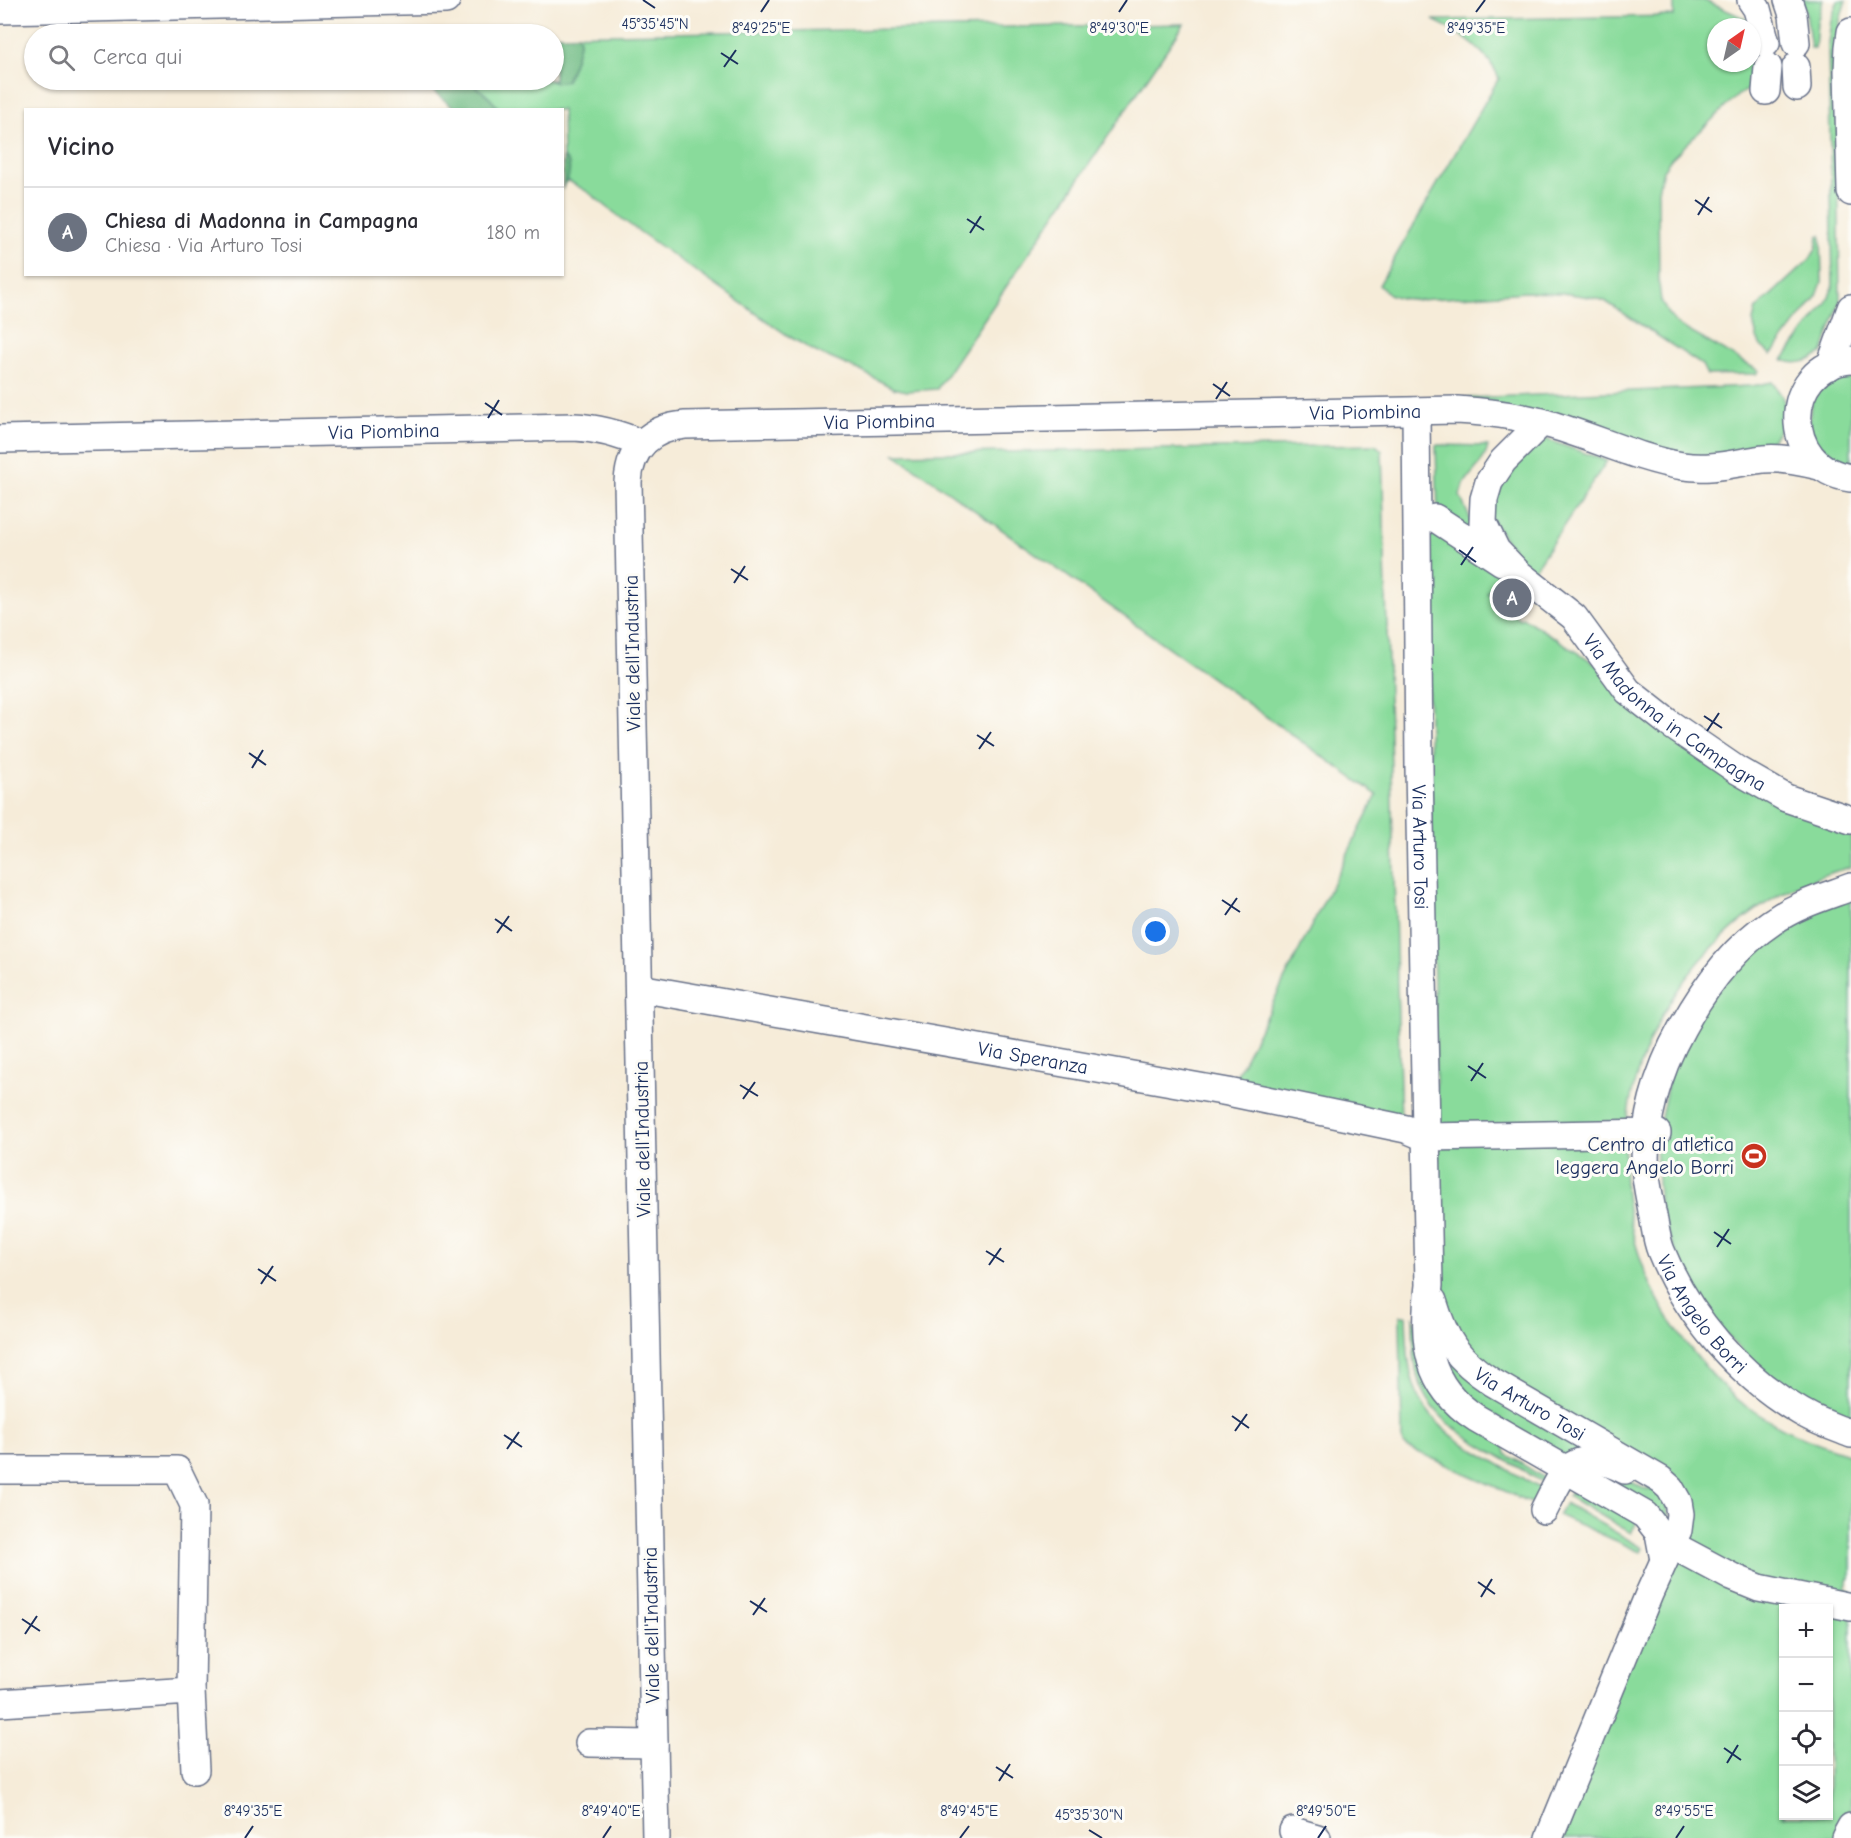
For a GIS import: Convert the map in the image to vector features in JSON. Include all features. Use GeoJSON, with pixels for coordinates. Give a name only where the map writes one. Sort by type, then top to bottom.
{"type":"FeatureCollection","features":[{"type":"Feature","properties":{"kind":"street"},"geometry":{"type":"LineString","coordinates":[[0,10],[446,0]]}},
{"type":"Feature","properties":{"kind":"street"},"geometry":{"type":"LineString","coordinates":[[1751,0],[1757,9],[1767,67]]}},
{"type":"Feature","properties":{"kind":"street"},"geometry":{"type":"LineString","coordinates":[[1788,0],[1793,15],[1796,66]]}},
{"type":"Feature","properties":{"kind":"street"},"geometry":{"type":"LineString","coordinates":[[1851,32],[1848,71],[1851,192]]}},
{"type":"Feature","properties":{"kind":"street","name":"Via Piombina"},"geometry":{"type":"LineString","coordinates":[[1757,459],[1774,447],[1797,420],[1798,408],[1806,388],[1820,372],[1840,363],[1851,308]]}},
{"type":"Feature","properties":{"kind":"street","name":"Via Piombina"},"geometry":{"type":"LineString","coordinates":[[0,439],[574,427],[603,430],[642,444],[663,429],[685,425],[1416,411],[1492,412],[1542,422],[1661,462],[1684,466],[1718,467],[1757,459],[1791,460],[1819,466],[1830,473],[1851,478]]}},
{"type":"Feature","properties":{"kind":"street","name":"Via Arturo Tosi"},"geometry":{"type":"LineString","coordinates":[[1416,411],[1419,793],[1429,1285],[1426,1323],[1429,1352],[1433,1368],[1446,1392],[1456,1403],[1470,1414],[1645,1515],[1659,1533],[1668,1552]]}},
{"type":"Feature","properties":{"kind":"street"},"geometry":{"type":"LineString","coordinates":[[1797,420],[1798,433],[1803,445],[1819,466]]}},
{"type":"Feature","properties":{"kind":"street","name":"Via Madonna in Campagna"},"geometry":{"type":"LineString","coordinates":[[1518,573],[1496,550],[1483,523],[1484,499],[1490,482],[1503,461],[1542,422]]}},
{"type":"Feature","properties":{"kind":"street","name":"Viale dell'Industria"},"geometry":{"type":"LineString","coordinates":[[642,444],[631,461],[628,482],[656,1838]]}},
{"type":"Feature","properties":{"kind":"street","name":"Via Madonna in Campagna"},"geometry":{"type":"LineString","coordinates":[[1435,518],[1541,589],[1574,617],[1628,691],[1670,724],[1737,770],[1786,798],[1851,820]]}},
{"type":"Feature","properties":{"kind":"street","name":"Via Angelo Borri"},"geometry":{"type":"LineString","coordinates":[[1851,887],[1804,904],[1773,921],[1750,939],[1728,961],[1692,1008],[1674,1042],[1656,1089],[1646,1174],[1660,1249],[1680,1291],[1705,1327],[1738,1365],[1770,1391],[1802,1413],[1851,1434]]}},
{"type":"Feature","properties":{"kind":"street","name":"Via Speranza"},"geometry":{"type":"LineString","coordinates":[[639,988],[1228,1092],[1407,1129],[1425,1137]]}},
{"type":"Feature","properties":{"kind":"street"},"geometry":{"type":"LineString","coordinates":[[1425,1137],[1652,1133]]}},
{"type":"Feature","properties":{"kind":"street","name":"Via Arturo Tosi"},"geometry":{"type":"LineString","coordinates":[[1429,1285],[1442,1328],[1452,1346],[1468,1365],[1492,1382],[1646,1470],[1670,1488]]}},
{"type":"Feature","properties":{"kind":"street","name":"Via Arturo Tosi"},"geometry":{"type":"LineString","coordinates":[[1567,1470],[1585,1461],[1605,1461],[1650,1484],[1670,1488]]}},
{"type":"Feature","properties":{"kind":"street"},"geometry":{"type":"LineString","coordinates":[[0,1470],[177,1470],[194,1505],[192,1691],[195,1770]]}},
{"type":"Feature","properties":{"kind":"street"},"geometry":{"type":"LineString","coordinates":[[1544,1510],[1567,1470]]}},
{"type":"Feature","properties":{"kind":"street"},"geometry":{"type":"LineString","coordinates":[[1549,1838],[1678,1530],[1680,1521],[1678,1502],[1670,1488]]}},
{"type":"Feature","properties":{"kind":"street"},"geometry":{"type":"LineString","coordinates":[[1668,1552],[1759,1588],[1851,1607]]}},
{"type":"Feature","properties":{"kind":"street"},"geometry":{"type":"LineString","coordinates":[[0,1703],[192,1691]]}},
{"type":"Feature","properties":{"kind":"street"},"geometry":{"type":"LineString","coordinates":[[589,1743],[654,1744]]}},
{"type":"Feature","properties":{"kind":"street"},"geometry":{"type":"LineString","coordinates":[[1845,1838],[1851,1827]]}},
{"type":"Feature","properties":{"kind":"green space"},"geometry":{"type":"Polygon","coordinates":[[[1674,0],[1703,0],[1744,18],[1707,18],[1707,72],[1755,72],[1756,85],[1738,95],[1671,159],[1663,170],[1658,190],[1659,284],[1661,301],[1668,314],[1678,325],[1759,371],[1756,374],[1707,375],[1702,365],[1605,301],[1590,297],[1563,293],[1526,292],[1419,300],[1389,294],[1379,285],[1499,78],[1488,59],[1472,43],[1433,20],[1674,16],[1674,0]]]}},
{"type":"Feature","properties":{"kind":"green space"},"geometry":{"type":"Polygon","coordinates":[[[1802,0],[1823,0],[1817,23],[1815,48],[1811,48],[1802,0]]]}},
{"type":"Feature","properties":{"kind":"green space"},"geometry":{"type":"Polygon","coordinates":[[[1838,0],[1846,0],[1840,20],[1837,49],[1840,302],[1822,354],[1808,361],[1793,363],[1783,360],[1826,303],[1833,287],[1828,43],[1831,20],[1838,0]]]}},
{"type":"Feature","properties":{"kind":"green space"},"geometry":{"type":"Polygon","coordinates":[[[1184,24],[937,389],[907,391],[893,388],[861,371],[816,352],[790,337],[626,222],[588,192],[567,180],[569,167],[564,158],[564,108],[498,108],[480,90],[564,90],[564,35],[1184,24]]]}},
{"type":"Feature","properties":{"kind":"green space"},"geometry":{"type":"Polygon","coordinates":[[[564,35],[578,35],[580,39],[575,61],[564,81],[564,35]]]}},
{"type":"Feature","properties":{"kind":"green space"},"geometry":{"type":"Polygon","coordinates":[[[432,90],[480,90],[498,108],[454,108],[432,90]]]}},
{"type":"Feature","properties":{"kind":"green space"},"geometry":{"type":"Polygon","coordinates":[[[564,158],[569,168],[564,186],[564,158]]]}},
{"type":"Feature","properties":{"kind":"green space"},"geometry":{"type":"Polygon","coordinates":[[[1821,235],[1822,282],[1817,296],[1771,355],[1761,346],[1757,338],[1753,321],[1756,309],[1810,259],[1816,249],[1818,236],[1821,235]]]}},
{"type":"Feature","properties":{"kind":"green space"},"geometry":{"type":"Polygon","coordinates":[[[1851,372],[1851,464],[1832,457],[1822,449],[1812,432],[1810,411],[1813,400],[1824,383],[1833,377],[1851,372]]]}},
{"type":"Feature","properties":{"kind":"green space"},"geometry":{"type":"Polygon","coordinates":[[[1772,382],[1782,396],[1787,411],[1782,426],[1772,440],[1753,450],[1697,457],[1442,399],[1752,386],[1772,382]]]}},
{"type":"Feature","properties":{"kind":"green space"},"geometry":{"type":"Polygon","coordinates":[[[1534,435],[1607,461],[1530,576],[1486,511],[1534,435]]]}},
{"type":"Feature","properties":{"kind":"green space"},"geometry":{"type":"Polygon","coordinates":[[[1376,445],[1382,451],[1401,1122],[1230,1088],[1377,795],[895,454],[1376,445]]]}},
{"type":"Feature","properties":{"kind":"green space"},"geometry":{"type":"Polygon","coordinates":[[[1436,445],[1488,446],[1483,459],[1465,483],[1460,496],[1472,523],[1473,535],[1438,519],[1436,445]]]}},
{"type":"Feature","properties":{"kind":"green space"},"geometry":{"type":"Polygon","coordinates":[[[1425,520],[1500,572],[1487,593],[1499,601],[1497,604],[1520,619],[1522,617],[1601,667],[1670,724],[1851,820],[1851,867],[1807,881],[1749,915],[1700,961],[1668,1005],[1644,1053],[1630,1104],[1624,1156],[1628,1208],[1641,1259],[1663,1308],[1694,1353],[1724,1387],[1757,1413],[1796,1434],[1851,1455],[1851,1574],[1846,1589],[1851,1590],[1851,1827],[1845,1838],[1557,1838],[1687,1515],[1477,1362],[1440,1298],[1425,520]]]}},
{"type":"Feature","properties":{"kind":"green space","name":"Centro di atletica leggera Angelo Borri"},"geometry":{"type":"Polygon","coordinates":[[[1851,897],[1851,1424],[1788,1396],[1702,1311],[1660,1216],[1656,1143],[1669,1077],[1702,1006],[1762,945],[1810,913],[1851,897]]]}},
{"type":"Feature","properties":{"kind":"green space"},"geometry":{"type":"Polygon","coordinates":[[[1400,1316],[1406,1316],[1410,1371],[1421,1400],[1430,1414],[1459,1441],[1546,1492],[1540,1507],[1407,1447],[1402,1442],[1400,1316]]]}},
{"type":"Feature","properties":{"kind":"green space"},"geometry":{"type":"Polygon","coordinates":[[[1413,1316],[1421,1339],[1504,1441],[1506,1454],[1549,1481],[1550,1487],[1460,1432],[1449,1424],[1431,1404],[1424,1393],[1417,1372],[1414,1356],[1413,1316]]]}},
{"type":"Feature","properties":{"kind":"green space"},"geometry":{"type":"Polygon","coordinates":[[[1438,1335],[1598,1451],[1565,1462],[1452,1386],[1438,1335]]]}},
{"type":"Feature","properties":{"kind":"green space"},"geometry":{"type":"Polygon","coordinates":[[[1586,1469],[1612,1470],[1642,1488],[1664,1493],[1672,1527],[1586,1469]]]}},
{"type":"Feature","properties":{"kind":"green space"},"geometry":{"type":"Polygon","coordinates":[[[1574,1489],[1638,1520],[1631,1533],[1568,1496],[1574,1489]]]}},
{"type":"Feature","properties":{"kind":"green space"},"geometry":{"type":"Polygon","coordinates":[[[1565,1503],[1643,1548],[1641,1552],[1558,1515],[1565,1503]]]}},
{"type":"Feature","properties":{"kind":"place","name":"Chiesa di Madonna in Campagna"},"geometry":{"type":"Point","coordinates":[1512,598]}},
{"type":"Feature","properties":{"kind":"place","name":"Centro di atletica leggera Angelo Borri"},"geometry":{"type":"Point","coordinates":[1754,1156]}}]}
